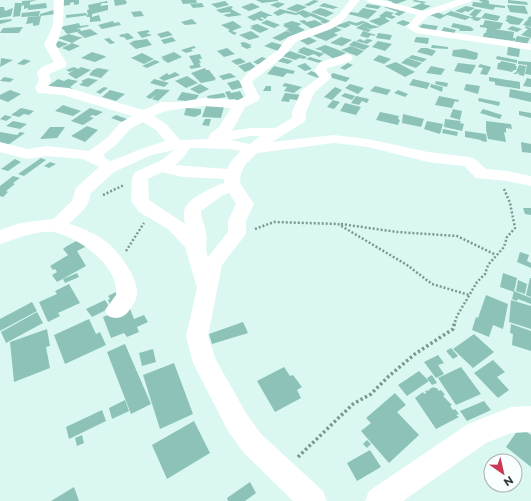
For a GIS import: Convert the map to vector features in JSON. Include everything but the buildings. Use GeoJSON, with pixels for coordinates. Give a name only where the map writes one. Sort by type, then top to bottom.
{"type":"FeatureCollection","features":[{"type":"Feature","properties":{"kind":"street"},"geometry":{"type":"LineString","coordinates":[[59,0],[58,9],[60,14],[58,26],[50,44],[51,49],[60,57],[61,64],[47,69],[43,73],[45,80],[41,88],[42,90],[64,91],[143,115],[161,127],[180,144]]}},
{"type":"Feature","properties":{"kind":"street"},"geometry":{"type":"LineString","coordinates":[[102,163],[96,152],[112,142],[125,126],[161,106],[179,106],[204,102],[240,104],[253,98],[246,82],[250,77],[270,63],[282,51],[289,41],[336,22],[345,14],[348,7],[355,0]]}},
{"type":"Feature","properties":{"kind":"street"},"geometry":{"type":"LineString","coordinates":[[371,0],[424,14]]}},
{"type":"Feature","properties":{"kind":"street"},"geometry":{"type":"LineString","coordinates":[[467,0],[424,14],[412,25],[411,28],[420,31],[531,48]]}},
{"type":"Feature","properties":{"kind":"street"},"geometry":{"type":"LineString","coordinates":[[195,248],[198,240],[198,234],[192,217],[194,209],[233,180],[237,164],[254,149],[299,119],[299,112],[308,91],[326,77],[320,71],[324,65],[347,58]]}},
{"type":"Feature","properties":{"kind":"street"},"geometry":{"type":"LineString","coordinates":[[210,141],[225,130],[240,104]]}},
{"type":"Feature","properties":{"kind":"street"},"geometry":{"type":"LineString","coordinates":[[59,225],[61,220],[77,208],[83,197],[82,192],[102,163],[155,149],[180,144],[210,141],[236,134],[279,131],[328,134],[345,139],[428,156],[469,162],[482,174],[502,175],[531,181]]}},
{"type":"Feature","properties":{"kind":"street"},"geometry":{"type":"LineString","coordinates":[[210,141],[237,144],[254,149],[322,139],[345,139]]}},
{"type":"Feature","properties":{"kind":"street"},"geometry":{"type":"LineString","coordinates":[[180,144],[175,158],[160,167],[144,173],[140,178],[140,202],[147,210],[162,216],[176,226],[190,240],[199,256],[200,272],[207,288]]}},
{"type":"Feature","properties":{"kind":"street"},"geometry":{"type":"LineString","coordinates":[[0,147],[27,154],[47,151],[86,155],[102,163]]}},
{"type":"Feature","properties":{"kind":"street"},"geometry":{"type":"LineString","coordinates":[[160,167],[233,180]]}},
{"type":"Feature","properties":{"kind":"street"},"geometry":{"type":"LineString","coordinates":[[233,180],[245,204],[236,221],[237,234],[213,264],[197,336],[204,363],[237,422],[252,443],[313,501]]}},
{"type":"Feature","properties":{"kind":"street"},"geometry":{"type":"LineString","coordinates":[[0,237],[20,230],[59,225]]}},
{"type":"Feature","properties":{"kind":"street"},"geometry":{"type":"LineString","coordinates":[[59,225],[60,228],[84,237],[102,248],[110,259],[122,277],[127,293],[123,304],[116,310]]}},
{"type":"Feature","properties":{"kind":"street"},"geometry":{"type":"LineString","coordinates":[[378,501],[477,433],[511,420],[531,419]]}},
{"type":"Feature","properties":{"kind":"path"},"geometry":{"type":"LineString","coordinates":[[279,469],[301,456],[353,404],[372,394],[389,376],[415,354],[453,329],[457,316],[477,282],[484,274],[488,265],[504,247],[507,237],[515,228],[510,203],[504,186],[505,181],[502,175]]}},
{"type":"Feature","properties":{"kind":"path"},"geometry":{"type":"LineString","coordinates":[[110,259],[129,248],[143,225],[147,210]]}},
{"type":"Feature","properties":{"kind":"path"},"geometry":{"type":"LineString","coordinates":[[252,234],[255,228],[274,222],[330,223],[390,232],[457,236],[496,255]]}},
{"type":"Feature","properties":{"kind":"path"},"geometry":{"type":"LineString","coordinates":[[338,224],[407,265],[432,284],[469,296]]}}]}
